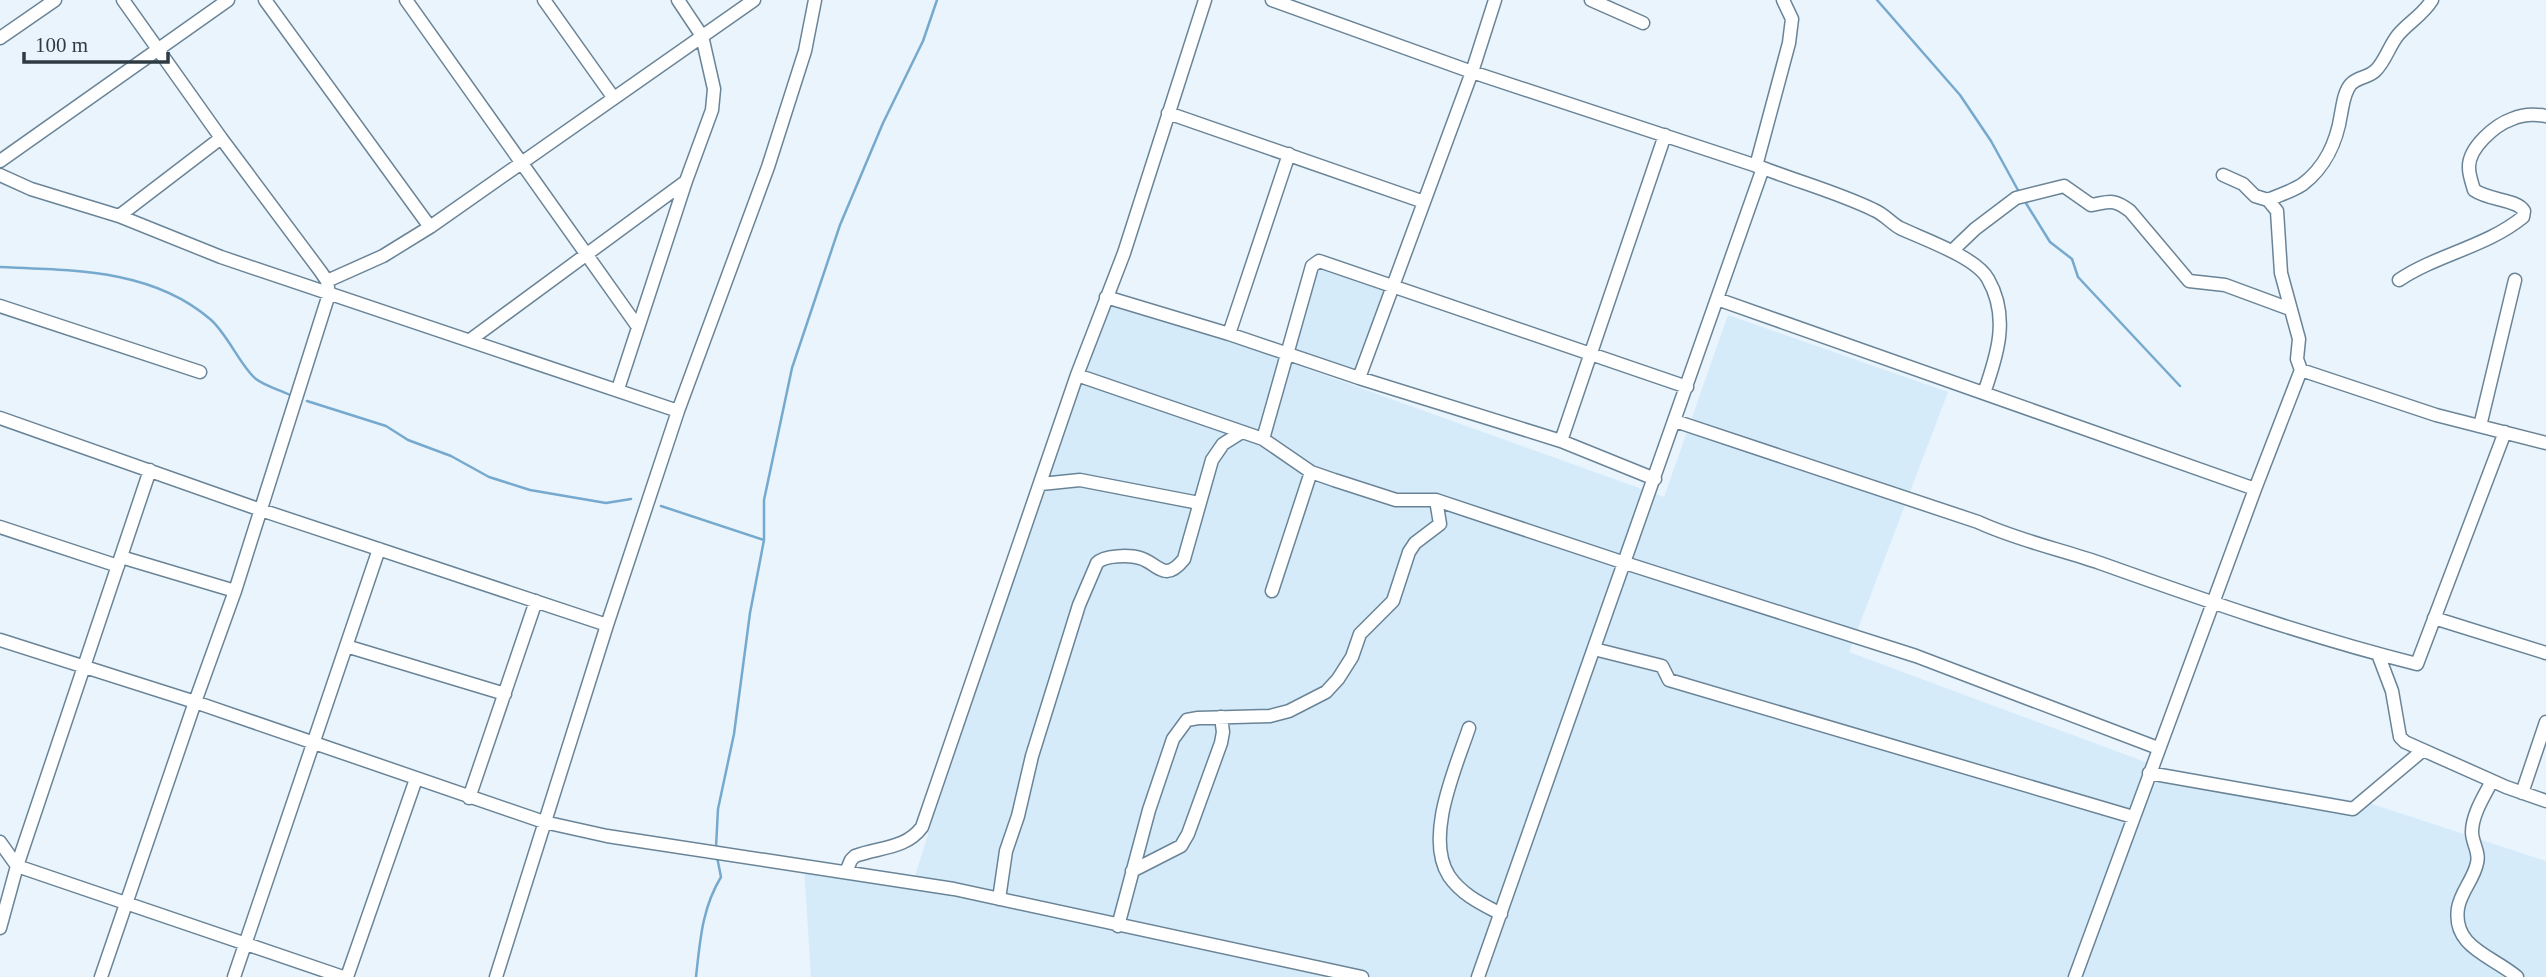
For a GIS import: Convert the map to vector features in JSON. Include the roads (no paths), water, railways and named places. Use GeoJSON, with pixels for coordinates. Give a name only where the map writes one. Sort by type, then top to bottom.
{"type":"FeatureCollection","features":[{"type":"Feature","properties":{"kind":"street"},"geometry":{"type":"LineString","coordinates":[[0,38],[55,0]]}},
{"type":"Feature","properties":{"kind":"street"},"geometry":{"type":"LineString","coordinates":[[123,0],[328,287]]}},
{"type":"Feature","properties":{"kind":"street"},"geometry":{"type":"LineString","coordinates":[[0,161],[228,0]]}},
{"type":"Feature","properties":{"kind":"street"},"geometry":{"type":"LineString","coordinates":[[265,0],[430,227]]}},
{"type":"Feature","properties":{"kind":"street"},"geometry":{"type":"LineString","coordinates":[[406,0],[638,327]]}},
{"type":"Feature","properties":{"kind":"street"},"geometry":{"type":"LineString","coordinates":[[544,0],[613,97]]}},
{"type":"Feature","properties":{"kind":"street"},"geometry":{"type":"LineString","coordinates":[[618,389],[712,110],[714,89],[702,36],[678,0]]}},
{"type":"Feature","properties":{"kind":"street"},"geometry":{"type":"LineString","coordinates":[[101,977],[194,702],[235,591],[328,287],[430,227],[754,0]]}},
{"type":"Feature","properties":{"kind":"street"},"geometry":{"type":"LineString","coordinates":[[496,977],[678,411],[768,167],[805,51],[815,0]]}},
{"type":"Feature","properties":{"kind":"street"},"geometry":{"type":"LineString","coordinates":[[846,872],[855,856],[904,843],[922,827],[1077,375],[1124,253],[1205,0]]}},
{"type":"Feature","properties":{"kind":"street"},"geometry":{"type":"LineString","coordinates":[[1272,0],[1472,72],[1759,167],[1870,208],[1898,227],[1952,251],[1989,279],[1999,311],[1999,350],[1984,393]]}},
{"type":"Feature","properties":{"kind":"street"},"geometry":{"type":"LineString","coordinates":[[1359,378],[1472,72],[1495,0]]}},
{"type":"Feature","properties":{"kind":"street"},"geometry":{"type":"LineString","coordinates":[[1591,0],[1643,23]]}},
{"type":"Feature","properties":{"kind":"street"},"geometry":{"type":"LineString","coordinates":[[2268,200],[2302,185],[2317,170],[2330,153],[2337,135],[2343,100],[2349,86],[2375,71],[2399,35],[2417,20],[2432,0]]}},
{"type":"Feature","properties":{"kind":"street"},"geometry":{"type":"LineString","coordinates":[[1478,977],[1655,479],[1759,167],[1789,43],[1792,19],[1787,3]]}},
{"type":"Feature","properties":{"kind":"street"},"geometry":{"type":"LineString","coordinates":[[1168,113],[1424,202]]}},
{"type":"Feature","properties":{"kind":"street"},"geometry":{"type":"LineString","coordinates":[[2399,279],[2434,260],[2498,234],[2523,217],[2524,211],[2516,202],[2484,197],[2474,190],[2468,167],[2481,142],[2496,128],[2512,119],[2528,115],[2546,116]]}},
{"type":"Feature","properties":{"kind":"street"},"geometry":{"type":"LineString","coordinates":[[1561,441],[1665,135]]}},
{"type":"Feature","properties":{"kind":"street"},"geometry":{"type":"LineString","coordinates":[[119,216],[221,138]]}},
{"type":"Feature","properties":{"kind":"street"},"geometry":{"type":"LineString","coordinates":[[1228,334],[1289,154]]}},
{"type":"Feature","properties":{"kind":"street"},"geometry":{"type":"LineString","coordinates":[[0,175],[31,189],[119,216],[189,246],[328,287],[470,340],[678,411]]}},
{"type":"Feature","properties":{"kind":"street"},"geometry":{"type":"LineString","coordinates":[[2223,175],[2243,184],[2255,196],[2268,200],[2277,211],[2278,251],[2299,339],[2297,365],[2301,370],[2437,415],[2546,443]]}},
{"type":"Feature","properties":{"kind":"street"},"geometry":{"type":"LineString","coordinates":[[470,340],[686,181]]}},
{"type":"Feature","properties":{"kind":"street"},"geometry":{"type":"LineString","coordinates":[[1952,251],[1975,229],[2016,198],[2064,186],[2091,205],[2109,201],[2119,203],[2130,211],[2189,281],[2225,285],[2290,309]]}},
{"type":"Feature","properties":{"kind":"street"},"geometry":{"type":"LineString","coordinates":[[1263,439],[1312,266],[1319,261],[1686,387]]}},
{"type":"Feature","properties":{"kind":"street"},"geometry":{"type":"LineString","coordinates":[[2480,426],[2515,280]]}},
{"type":"Feature","properties":{"kind":"street"},"geometry":{"type":"LineString","coordinates":[[1106,297],[1561,441],[1655,479]]}},
{"type":"Feature","properties":{"kind":"street"},"geometry":{"type":"LineString","coordinates":[[1717,299],[2255,489]]}},
{"type":"Feature","properties":{"kind":"street"},"geometry":{"type":"LineString","coordinates":[[0,306],[200,372]]}},
{"type":"Feature","properties":{"kind":"street"},"geometry":{"type":"LineString","coordinates":[[2075,977],[2158,748],[2301,370]]}},
{"type":"Feature","properties":{"kind":"street"},"geometry":{"type":"LineString","coordinates":[[1077,375],[1263,439],[1311,472],[1396,500],[1436,500],[1916,656],[2158,748]]}},
{"type":"Feature","properties":{"kind":"street"},"geometry":{"type":"LineString","coordinates":[[0,418],[261,510],[607,625]]}},
{"type":"Feature","properties":{"kind":"street"},"geometry":{"type":"LineString","coordinates":[[1675,421],[2214,604],[2417,664],[2505,432]]}},
{"type":"Feature","properties":{"kind":"street"},"geometry":{"type":"LineString","coordinates":[[999,899],[1006,850],[1018,816],[1032,756],[1079,605],[1097,563],[1105,556],[1111,556],[1141,558],[1158,570],[1165,571],[1179,565],[1184,559],[1216,451],[1242,432]]}},
{"type":"Feature","properties":{"kind":"street"},"geometry":{"type":"LineString","coordinates":[[0,928],[16,866],[150,470]]}},
{"type":"Feature","properties":{"kind":"street"},"geometry":{"type":"LineString","coordinates":[[1272,591],[1311,472]]}},
{"type":"Feature","properties":{"kind":"street"},"geometry":{"type":"LineString","coordinates":[[1041,484],[1080,480],[1199,503]]}},
{"type":"Feature","properties":{"kind":"street"},"geometry":{"type":"LineString","coordinates":[[1118,926],[1173,739],[1187,720],[1270,716],[1289,711],[1326,692],[1352,657],[1360,634],[1392,601],[1409,552],[1415,543],[1440,524],[1436,500]]}},
{"type":"Feature","properties":{"kind":"street"},"geometry":{"type":"LineString","coordinates":[[0,527],[235,591]]}},
{"type":"Feature","properties":{"kind":"street"},"geometry":{"type":"LineString","coordinates":[[234,977],[379,549]]}},
{"type":"Feature","properties":{"kind":"street"},"geometry":{"type":"LineString","coordinates":[[469,798],[537,601]]}},
{"type":"Feature","properties":{"kind":"street"},"geometry":{"type":"LineString","coordinates":[[2434,618],[2546,653]]}},
{"type":"Feature","properties":{"kind":"street"},"geometry":{"type":"LineString","coordinates":[[0,640],[194,702],[544,822],[607,836],[846,872],[999,899],[1362,977]]}},
{"type":"Feature","properties":{"kind":"street"},"geometry":{"type":"LineString","coordinates":[[346,646],[505,694]]}},
{"type":"Feature","properties":{"kind":"street"},"geometry":{"type":"LineString","coordinates":[[1594,649],[1662,666],[1669,680],[2133,817]]}},
{"type":"Feature","properties":{"kind":"street"},"geometry":{"type":"LineString","coordinates":[[2378,654],[2392,691],[2400,737],[2422,751],[2546,802]]}},
{"type":"Feature","properties":{"kind":"street"},"geometry":{"type":"LineString","coordinates":[[1132,872],[1181,846],[1188,834],[1222,743],[1221,717]]}},
{"type":"Feature","properties":{"kind":"street"},"geometry":{"type":"LineString","coordinates":[[2522,793],[2546,722]]}},
{"type":"Feature","properties":{"kind":"street"},"geometry":{"type":"LineString","coordinates":[[1469,729],[1441,819],[1443,860],[1448,874],[1468,896],[1501,914]]}},
{"type":"Feature","properties":{"kind":"street"},"geometry":{"type":"LineString","coordinates":[[2149,773],[2353,809],[2422,751]]}},
{"type":"Feature","properties":{"kind":"street"},"geometry":{"type":"LineString","coordinates":[[0,842],[16,866],[345,977],[416,779]]}},
{"type":"Feature","properties":{"kind":"street"},"geometry":{"type":"LineString","coordinates":[[2491,781],[2473,824],[2472,832],[2479,859],[2458,908],[2459,929],[2470,946],[2505,967],[2516,977]]}},
{"type":"Feature","properties":{"kind":"waterway"},"geometry":{"type":"LineString","coordinates":[[716,847],[718,809],[734,734],[750,613],[764,540],[764,500],[792,368],[840,225],[883,123],[923,41],[937,0]]}},
{"type":"Feature","properties":{"kind":"waterway"},"geometry":{"type":"LineString","coordinates":[[1877,0],[1960,95],[1991,141],[2019,192]]}},
{"type":"Feature","properties":{"kind":"waterway"},"geometry":{"type":"LineString","coordinates":[[2024,200],[2050,242],[2072,259],[2078,277],[2180,386]]}},
{"type":"Feature","properties":{"kind":"waterway"},"geometry":{"type":"LineString","coordinates":[[0,267],[111,275],[163,290],[210,319],[256,379],[290,395]]}},
{"type":"Feature","properties":{"kind":"waterway"},"geometry":{"type":"LineString","coordinates":[[307,401],[386,426],[408,440],[451,456],[489,477],[530,490],[606,503],[631,499]]}},
{"type":"Feature","properties":{"kind":"waterway"},"geometry":{"type":"LineString","coordinates":[[661,506],[764,540]]}},
{"type":"Feature","properties":{"kind":"waterway"},"geometry":{"type":"LineString","coordinates":[[696,977],[706,913],[721,877],[717,857]]}}]}
